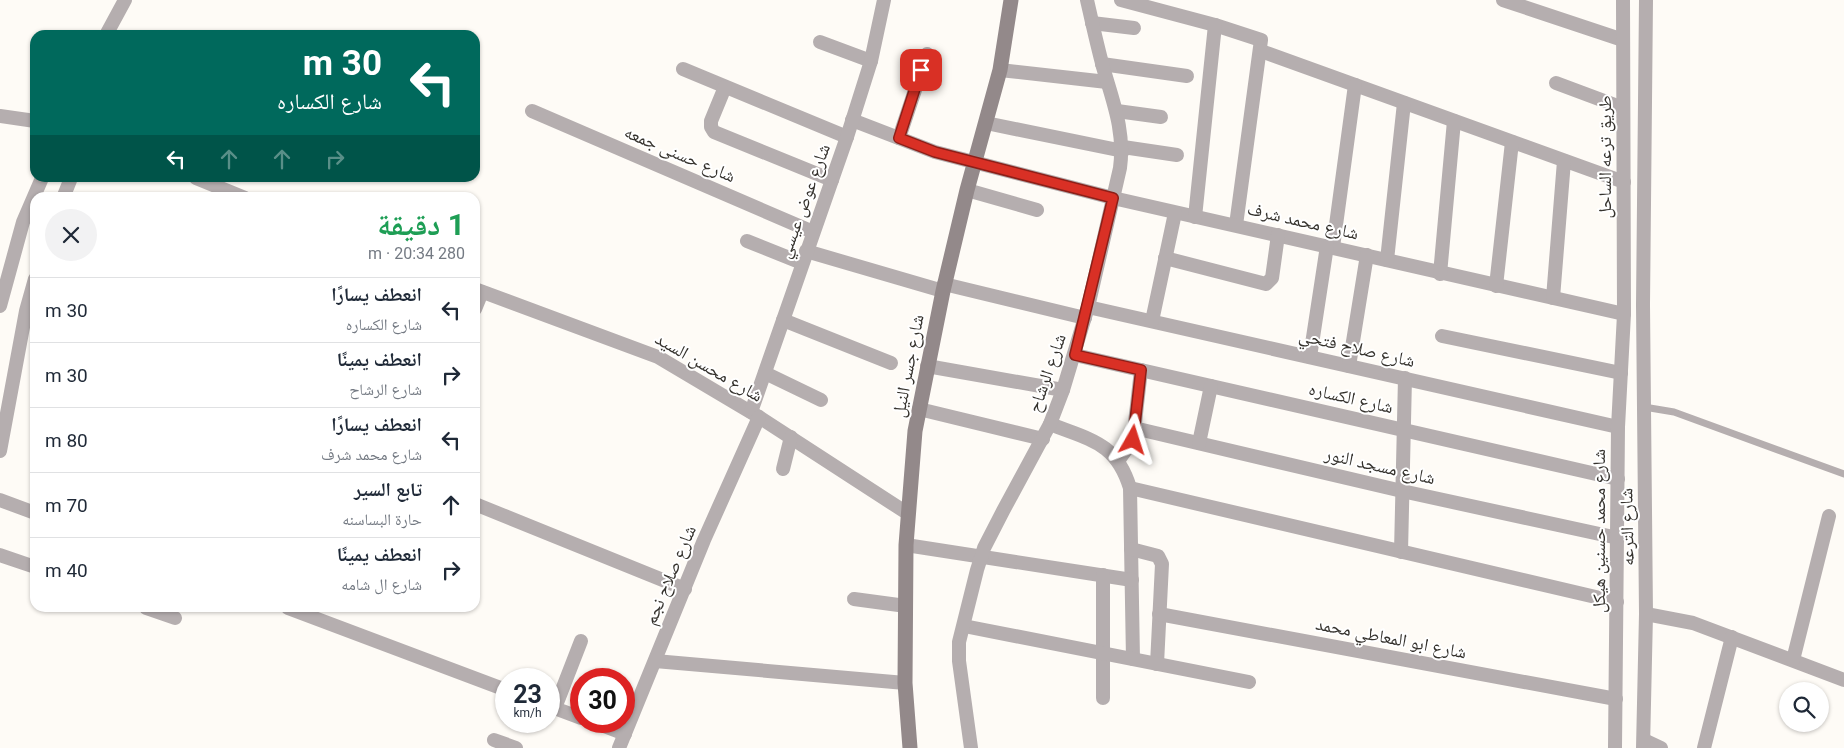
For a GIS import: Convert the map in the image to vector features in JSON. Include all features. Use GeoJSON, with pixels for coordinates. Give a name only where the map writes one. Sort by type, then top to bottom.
{"type":"FeatureCollection","features":[{"type":"Feature","properties":{"kind":"street"},"geometry":{"type":"LineString","coordinates":[[109,30],[125,0]]}},
{"type":"Feature","properties":{"kind":"street","name":"شارع عوض عيسي"},"geometry":{"type":"LineString","coordinates":[[755,415],[765,373],[847,137],[870,61],[884,0]]}},
{"type":"Feature","properties":{"kind":"street","name":"شارع جسر النيل"},"geometry":{"type":"LineString","coordinates":[[910,748],[905,683],[906,545],[914,431],[944,287],[967,190],[1000,70],[1011,0]]}},
{"type":"Feature","properties":{"kind":"street","name":"شارع الرشاح"},"geometry":{"type":"LineString","coordinates":[[971,748],[959,661],[959,642],[982,555],[1003,511],[1050,424],[1075,355],[1123,149],[1117,111],[1102,64],[1087,0]]}},
{"type":"Feature","properties":{"kind":"street"},"geometry":{"type":"LineString","coordinates":[[1121,0],[1216,25],[1354,85],[1624,182]]}},
{"type":"Feature","properties":{"kind":"street"},"geometry":{"type":"LineString","coordinates":[[1503,0],[1623,40]]}},
{"type":"Feature","properties":{"kind":"street","name":"طريق ترعه الساحل"},"geometry":{"type":"LineString","coordinates":[[1623,0],[1624,314]]}},
{"type":"Feature","properties":{"kind":"street","name":"شارع الترعه"},"geometry":{"type":"LineString","coordinates":[[1643,744],[1646,614],[1643,305],[1646,0]]}},
{"type":"Feature","properties":{"kind":"street"},"geometry":{"type":"LineString","coordinates":[[1092,23],[1134,28]]}},
{"type":"Feature","properties":{"kind":"street"},"geometry":{"type":"LineString","coordinates":[[1195,217],[1216,25]]}},
{"type":"Feature","properties":{"kind":"street"},"geometry":{"type":"LineString","coordinates":[[820,42],[870,61]]}},
{"type":"Feature","properties":{"kind":"street"},"geometry":{"type":"LineString","coordinates":[[1236,225],[1259,45]]}},
{"type":"Feature","properties":{"kind":"street"},"geometry":{"type":"LineString","coordinates":[[899,138],[927,54]]}},
{"type":"Feature","properties":{"kind":"street"},"geometry":{"type":"LineString","coordinates":[[1102,64],[1187,76]]}},
{"type":"Feature","properties":{"kind":"street"},"geometry":{"type":"LineString","coordinates":[[683,69],[847,137]]}},
{"type":"Feature","properties":{"kind":"street"},"geometry":{"type":"LineString","coordinates":[[1000,70],[1107,82]]}},
{"type":"Feature","properties":{"kind":"street"},"geometry":{"type":"LineString","coordinates":[[1556,83],[1623,108]]}},
{"type":"Feature","properties":{"kind":"street"},"geometry":{"type":"LineString","coordinates":[[1310,357],[1330,246],[1354,85]]}},
{"type":"Feature","properties":{"kind":"street"},"geometry":{"type":"LineString","coordinates":[[725,87],[711,121],[711,127],[714,132],[832,180]]}},
{"type":"Feature","properties":{"kind":"street"},"geometry":{"type":"LineString","coordinates":[[1387,260],[1404,103]]}},
{"type":"Feature","properties":{"kind":"street","name":"شارع حسنى جمعه"},"geometry":{"type":"LineString","coordinates":[[532,111],[813,232]]}},
{"type":"Feature","properties":{"kind":"street"},"geometry":{"type":"LineString","coordinates":[[1117,111],[1161,117]]}},
{"type":"Feature","properties":{"kind":"street"},"geometry":{"type":"LineString","coordinates":[[0,116],[30,120]]}},
{"type":"Feature","properties":{"kind":"street","name":"شارع محمد شرف"},"geometry":{"type":"LineString","coordinates":[[852,120],[935,152],[1113,198],[1330,246],[1440,274],[1624,314]]}},
{"type":"Feature","properties":{"kind":"street"},"geometry":{"type":"LineString","coordinates":[[1440,274],[1454,121]]}},
{"type":"Feature","properties":{"kind":"street"},"geometry":{"type":"LineString","coordinates":[[986,122],[1123,149],[1177,155]]}},
{"type":"Feature","properties":{"kind":"street"},"geometry":{"type":"LineString","coordinates":[[1496,286],[1512,142]]}},
{"type":"Feature","properties":{"kind":"street"},"geometry":{"type":"LineString","coordinates":[[1553,298],[1564,160]]}},
{"type":"Feature","properties":{"kind":"street"},"geometry":{"type":"LineString","coordinates":[[206,182],[230,192]]}},
{"type":"Feature","properties":{"kind":"street"},"geometry":{"type":"LineString","coordinates":[[967,190],[1036,210]]}},
{"type":"Feature","properties":{"kind":"street"},"geometry":{"type":"LineString","coordinates":[[0,306],[23,222],[30,206]]}},
{"type":"Feature","properties":{"kind":"street"},"geometry":{"type":"LineString","coordinates":[[1152,321],[1175,212]]}},
{"type":"Feature","properties":{"kind":"street"},"geometry":{"type":"LineString","coordinates":[[1165,258],[1266,284],[1272,278],[1278,235]]}},
{"type":"Feature","properties":{"kind":"street","name":"شارع صلاح فتحي"},"geometry":{"type":"LineString","coordinates":[[748,241],[804,257],[944,287],[1086,312],[1152,321],[1618,427]]}},
{"type":"Feature","properties":{"kind":"street"},"geometry":{"type":"LineString","coordinates":[[1349,366],[1367,255]]}},
{"type":"Feature","properties":{"kind":"street","name":"شارع محسن السيد"},"geometry":{"type":"LineString","coordinates":[[480,291],[658,357],[791,437],[907,513]]}},
{"type":"Feature","properties":{"kind":"street"},"geometry":{"type":"LineString","coordinates":[[0,450],[30,313]]}},
{"type":"Feature","properties":{"kind":"street","name":"شارع محمد حسنين هيكل"},"geometry":{"type":"LineString","coordinates":[[1615,748],[1618,427],[1624,314]]}},
{"type":"Feature","properties":{"kind":"street"},"geometry":{"type":"LineString","coordinates":[[783,320],[891,363]]}},
{"type":"Feature","properties":{"kind":"street"},"geometry":{"type":"LineString","coordinates":[[1442,336],[1621,372]]}},
{"type":"Feature","properties":{"kind":"street","name":"شارع الكساره"},"geometry":{"type":"LineString","coordinates":[[1075,355],[1618,479]]}},
{"type":"Feature","properties":{"kind":"street"},"geometry":{"type":"LineString","coordinates":[[927,366],[1063,390]]}},
{"type":"Feature","properties":{"kind":"street"},"geometry":{"type":"LineString","coordinates":[[1118,461],[1132,444],[1141,370]]}},
{"type":"Feature","properties":{"kind":"street"},"geometry":{"type":"LineString","coordinates":[[765,373],[821,400]]}},
{"type":"Feature","properties":{"kind":"street"},"geometry":{"type":"LineString","coordinates":[[1401,552],[1405,378]]}},
{"type":"Feature","properties":{"kind":"street"},"geometry":{"type":"LineString","coordinates":[[1200,443],[1211,386]]}},
{"type":"Feature","properties":{"kind":"street"},"geometry":{"type":"LineString","coordinates":[[919,409],[1042,439]]}},
{"type":"Feature","properties":{"kind":"street","name":"شارع صلاح نجم"},"geometry":{"type":"LineString","coordinates":[[619,748],[755,415]]}},
{"type":"Feature","properties":{"kind":"street"},"geometry":{"type":"LineString","coordinates":[[1050,424],[1103,446],[1118,461],[1130,488],[1133,659]]}},
{"type":"Feature","properties":{"kind":"street","name":"شارع مسجد النور"},"geometry":{"type":"LineString","coordinates":[[1134,428],[1402,491],[1618,538]]}},
{"type":"Feature","properties":{"kind":"street"},"geometry":{"type":"LineString","coordinates":[[783,469],[791,437]]}},
{"type":"Feature","properties":{"kind":"street"},"geometry":{"type":"LineString","coordinates":[[1130,488],[1617,602]]}},
{"type":"Feature","properties":{"kind":"street"},"geometry":{"type":"LineString","coordinates":[[0,500],[30,511]]}},
{"type":"Feature","properties":{"kind":"street"},"geometry":{"type":"LineString","coordinates":[[480,506],[685,589]]}},
{"type":"Feature","properties":{"kind":"street"},"geometry":{"type":"LineString","coordinates":[[1793,660],[1829,516]]}},
{"type":"Feature","properties":{"kind":"street"},"geometry":{"type":"LineString","coordinates":[[906,545],[982,555],[1132,580]]}},
{"type":"Feature","properties":{"kind":"street"},"geometry":{"type":"LineString","coordinates":[[1131,549],[1158,556],[1161,561],[1157,664]]}},
{"type":"Feature","properties":{"kind":"street"},"geometry":{"type":"LineString","coordinates":[[0,555],[30,565]]}},
{"type":"Feature","properties":{"kind":"street"},"geometry":{"type":"LineString","coordinates":[[1103,575],[1103,698]]}},
{"type":"Feature","properties":{"kind":"street"},"geometry":{"type":"LineString","coordinates":[[854,599],[906,606]]}},
{"type":"Feature","properties":{"kind":"street"},"geometry":{"type":"LineString","coordinates":[[158,612],[175,618]]}},
{"type":"Feature","properties":{"kind":"street"},"geometry":{"type":"LineString","coordinates":[[299,612],[495,686]]}},
{"type":"Feature","properties":{"kind":"street","name":"شارع ابو المعاطي محمد"},"geometry":{"type":"LineString","coordinates":[[1159,614],[1616,699]]}},
{"type":"Feature","properties":{"kind":"street"},"geometry":{"type":"LineString","coordinates":[[1646,614],[1678,618],[1844,680]]}},
{"type":"Feature","properties":{"kind":"street"},"geometry":{"type":"LineString","coordinates":[[964,626],[1249,682]]}},
{"type":"Feature","properties":{"kind":"street"},"geometry":{"type":"LineString","coordinates":[[1704,748],[1732,637]]}},
{"type":"Feature","properties":{"kind":"street"},"geometry":{"type":"LineString","coordinates":[[560,689],[581,642]]}},
{"type":"Feature","properties":{"kind":"street"},"geometry":{"type":"LineString","coordinates":[[655,660],[905,683]]}},
{"type":"Feature","properties":{"kind":"street"},"geometry":{"type":"LineString","coordinates":[[494,740],[516,748]]}},
{"type":"Feature","properties":{"kind":"street"},"geometry":{"type":"LineString","coordinates":[[1643,744],[1662,748]]}},
{"type":"Feature","properties":{"kind":"lane"},"geometry":{"type":"LineString","coordinates":[[1644,407],[1674,412],[1844,474]]}},
{"type":"Feature","properties":{"kind":"route"},"geometry":{"type":"LineString","coordinates":[[921,70],[899,138],[935,152],[1113,198],[1075,355],[1141,370],[1133,440]]}}]}
